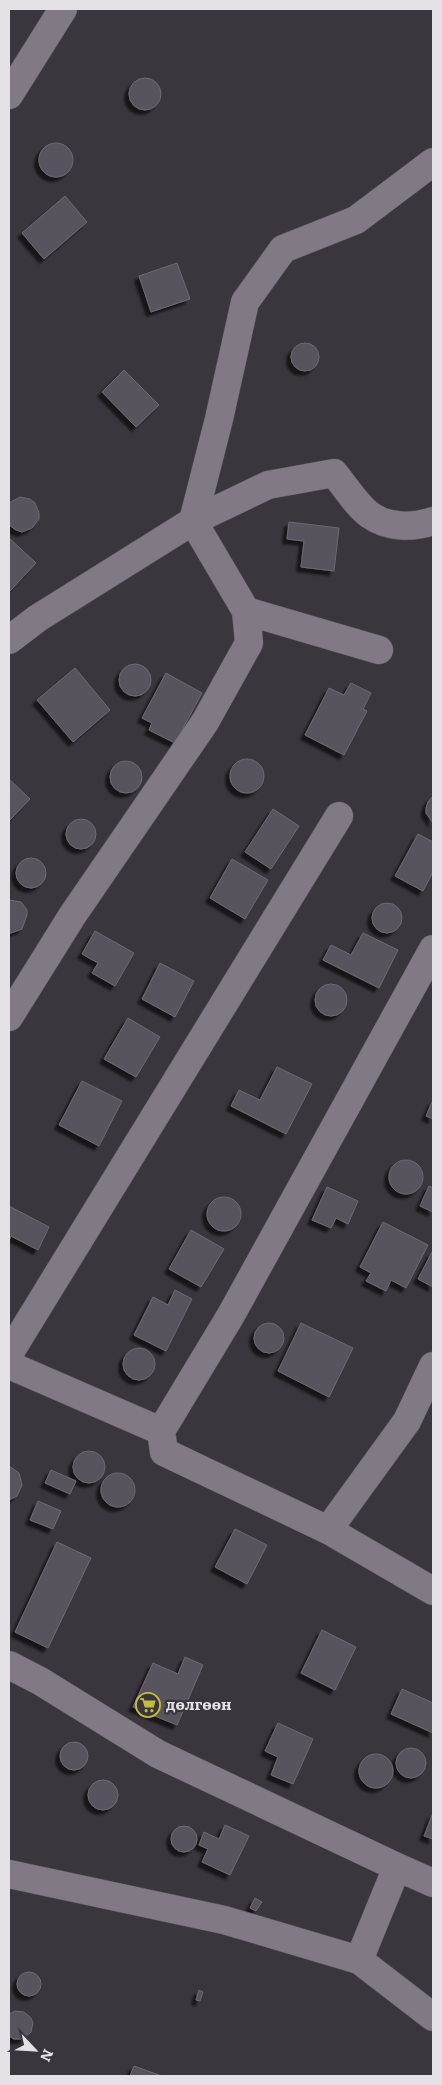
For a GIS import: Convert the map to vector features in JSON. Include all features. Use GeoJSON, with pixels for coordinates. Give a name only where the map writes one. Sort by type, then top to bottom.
{"type":"FeatureCollection","features":[{"type":"Feature","properties":{"kind":"street"},"geometry":{"type":"LineString","coordinates":[[9,95],[63,9]]}},
{"type":"Feature","properties":{"kind":"street"},"geometry":{"type":"LineString","coordinates":[[9,1018],[72,916],[205,722],[249,643],[246,611],[193,521],[219,419],[245,302],[283,249],[356,220],[433,162]]}},
{"type":"Feature","properties":{"kind":"street"},"geometry":{"type":"LineString","coordinates":[[14,628],[193,521],[268,485],[334,473],[368,514],[384,522],[417,526],[433,521]]}},
{"type":"Feature","properties":{"kind":"street"},"geometry":{"type":"LineString","coordinates":[[246,611],[379,650]]}},
{"type":"Feature","properties":{"kind":"street"},"geometry":{"type":"LineString","coordinates":[[9,1354],[339,816]]}},
{"type":"Feature","properties":{"kind":"street"},"geometry":{"type":"LineString","coordinates":[[433,949],[231,1315],[161,1431],[164,1452],[328,1530],[433,1591]]}},
{"type":"Feature","properties":{"kind":"street"},"geometry":{"type":"LineString","coordinates":[[9,1364],[161,1431]]}},
{"type":"Feature","properties":{"kind":"street"},"geometry":{"type":"LineString","coordinates":[[328,1530],[407,1421],[433,1366]]}},
{"type":"Feature","properties":{"kind":"street"},"geometry":{"type":"LineString","coordinates":[[9,1666],[40,1681],[158,1754],[433,1883]]}},
{"type":"Feature","properties":{"kind":"street"},"geometry":{"type":"LineString","coordinates":[[359,1960],[397,1867]]}},
{"type":"Feature","properties":{"kind":"street"},"geometry":{"type":"LineString","coordinates":[[9,1874],[224,1920],[359,1960],[433,2017]]}},
{"type":"Feature","properties":{"kind":"building"},"geometry":{"type":"Polygon","coordinates":[[[145,78],[157,82],[161,94],[157,106],[145,110],[133,106],[129,94],[133,82],[145,78]]]}},
{"type":"Feature","properties":{"kind":"building"},"geometry":{"type":"Polygon","coordinates":[[[56,143],[68,148],[73,160],[68,172],[56,177],[44,172],[39,160],[44,148],[56,143]]]}},
{"type":"Feature","properties":{"kind":"building"},"geometry":{"type":"Polygon","coordinates":[[[65,196],[87,222],[44,259],[22,233],[65,196]]]}},
{"type":"Feature","properties":{"kind":"building"},"geometry":{"type":"Polygon","coordinates":[[[177,263],[190,299],[151,312],[139,276],[177,263]]]}},
{"type":"Feature","properties":{"kind":"building"},"geometry":{"type":"Polygon","coordinates":[[[305,343],[315,347],[319,357],[315,367],[305,371],[295,367],[291,357],[295,347],[305,343]]]}},
{"type":"Feature","properties":{"kind":"building"},"geometry":{"type":"Polygon","coordinates":[[[124,370],[159,405],[136,427],[102,392],[124,370]]]}},
{"type":"Feature","properties":{"kind":"building"},"geometry":{"type":"Polygon","coordinates":[[[20,497],[30,499],[35,503],[39,513],[39,519],[32,528],[22,532],[9,525],[9,503],[20,497]]]}},
{"type":"Feature","properties":{"kind":"building"},"geometry":{"type":"Polygon","coordinates":[[[289,522],[339,528],[334,571],[301,567],[304,541],[287,539],[289,522]]]}},
{"type":"Feature","properties":{"kind":"building"},"geometry":{"type":"Polygon","coordinates":[[[9,538],[36,563],[9,592],[9,538]]]}},
{"type":"Feature","properties":{"kind":"building"},"geometry":{"type":"Polygon","coordinates":[[[135,664],[141,665],[146,669],[150,674],[150,686],[146,691],[141,695],[135,696],[129,695],[124,691],[120,686],[119,680],[120,674],[124,669],[129,665],[135,664]]]}},
{"type":"Feature","properties":{"kind":"building"},"geometry":{"type":"Polygon","coordinates":[[[75,668],[110,710],[73,742],[37,700],[75,668]]]}},
{"type":"Feature","properties":{"kind":"building"},"geometry":{"type":"Polygon","coordinates":[[[166,673],[202,693],[175,743],[149,730],[152,723],[142,718],[166,673]]]}},
{"type":"Feature","properties":{"kind":"building"},"geometry":{"type":"Polygon","coordinates":[[[351,683],[371,693],[363,709],[367,711],[344,755],[305,735],[329,688],[344,695],[351,683]]]}},
{"type":"Feature","properties":{"kind":"building"},"geometry":{"type":"Polygon","coordinates":[[[247,759],[259,764],[264,776],[259,788],[247,793],[235,788],[230,776],[235,764],[247,759]]]}},
{"type":"Feature","properties":{"kind":"building"},"geometry":{"type":"Polygon","coordinates":[[[126,761],[132,762],[137,766],[141,771],[141,783],[137,788],[132,792],[126,793],[120,792],[115,788],[111,783],[110,777],[111,771],[115,766],[120,762],[126,761]]]}},
{"type":"Feature","properties":{"kind":"building"},"geometry":{"type":"Polygon","coordinates":[[[9,779],[30,799],[9,821],[9,779]]]}},
{"type":"Feature","properties":{"kind":"building"},"geometry":{"type":"Polygon","coordinates":[[[433,796],[433,823],[426,813],[426,808],[433,796]]]}},
{"type":"Feature","properties":{"kind":"building"},"geometry":{"type":"Polygon","coordinates":[[[273,809],[299,826],[271,869],[245,852],[273,809]]]}},
{"type":"Feature","properties":{"kind":"building"},"geometry":{"type":"Polygon","coordinates":[[[81,819],[92,823],[96,834],[92,845],[81,849],[70,845],[66,834],[70,823],[81,819]]]}},
{"type":"Feature","properties":{"kind":"building"},"geometry":{"type":"Polygon","coordinates":[[[418,834],[433,842],[433,872],[423,891],[395,876],[418,834]]]}},
{"type":"Feature","properties":{"kind":"building"},"geometry":{"type":"Polygon","coordinates":[[[31,858],[42,862],[46,873],[42,884],[31,888],[20,884],[16,873],[20,862],[31,858]]]}},
{"type":"Feature","properties":{"kind":"building"},"geometry":{"type":"Polygon","coordinates":[[[232,859],[268,880],[245,919],[210,898],[232,859]]]}},
{"type":"Feature","properties":{"kind":"building"},"geometry":{"type":"Polygon","coordinates":[[[9,900],[21,902],[27,910],[22,929],[11,933],[9,932],[9,900]]]}},
{"type":"Feature","properties":{"kind":"building"},"geometry":{"type":"Polygon","coordinates":[[[387,903],[398,907],[402,918],[398,929],[387,933],[376,929],[372,918],[376,907],[387,903]]]}},
{"type":"Feature","properties":{"kind":"building"},"geometry":{"type":"Polygon","coordinates":[[[95,931],[134,953],[115,986],[92,973],[98,963],[82,954],[95,931]]]}},
{"type":"Feature","properties":{"kind":"building"},"geometry":{"type":"Polygon","coordinates":[[[363,933],[398,950],[379,988],[323,960],[331,945],[351,955],[363,933]]]}},
{"type":"Feature","properties":{"kind":"building"},"geometry":{"type":"Polygon","coordinates":[[[160,963],[194,981],[175,1017],[142,999],[160,963]]]}},
{"type":"Feature","properties":{"kind":"building"},"geometry":{"type":"Polygon","coordinates":[[[331,984],[337,985],[342,989],[346,994],[346,1006],[342,1011],[337,1015],[331,1016],[325,1015],[320,1011],[316,1006],[315,1000],[316,994],[320,989],[325,985],[331,984]]]}},
{"type":"Feature","properties":{"kind":"building"},"geometry":{"type":"Polygon","coordinates":[[[128,1018],[160,1037],[136,1077],[104,1059],[128,1018]]]}},
{"type":"Feature","properties":{"kind":"building"},"geometry":{"type":"Polygon","coordinates":[[[277,1067],[312,1084],[286,1134],[231,1106],[239,1090],[260,1100],[277,1067]]]}},
{"type":"Feature","properties":{"kind":"building"},"geometry":{"type":"Polygon","coordinates":[[[82,1081],[122,1101],[99,1146],[59,1125],[82,1081]]]}},
{"type":"Feature","properties":{"kind":"building"},"geometry":{"type":"Polygon","coordinates":[[[433,1100],[433,1119],[426,1116],[433,1100]]]}},
{"type":"Feature","properties":{"kind":"building"},"geometry":{"type":"Polygon","coordinates":[[[406,1160],[418,1165],[423,1177],[418,1189],[406,1194],[394,1189],[389,1177],[394,1165],[406,1160]]]}},
{"type":"Feature","properties":{"kind":"building"},"geometry":{"type":"Polygon","coordinates":[[[429,1186],[433,1188],[433,1212],[420,1206],[429,1186]]]}},
{"type":"Feature","properties":{"kind":"building"},"geometry":{"type":"Polygon","coordinates":[[[327,1187],[358,1201],[348,1224],[336,1218],[331,1228],[312,1220],[327,1187]]]}},
{"type":"Feature","properties":{"kind":"building"},"geometry":{"type":"Polygon","coordinates":[[[224,1197],[231,1198],[236,1202],[240,1207],[240,1221],[236,1226],[231,1230],[224,1231],[217,1230],[212,1226],[208,1221],[207,1214],[208,1207],[212,1202],[217,1198],[224,1197]]]}},
{"type":"Feature","properties":{"kind":"building"},"geometry":{"type":"Polygon","coordinates":[[[9,1206],[49,1227],[38,1250],[11,1236],[9,1241],[9,1206]]]}},
{"type":"Feature","properties":{"kind":"building"},"geometry":{"type":"Polygon","coordinates":[[[383,1222],[428,1245],[406,1288],[391,1280],[386,1291],[366,1281],[371,1273],[360,1267],[383,1222]]]}},
{"type":"Feature","properties":{"kind":"building"},"geometry":{"type":"Polygon","coordinates":[[[191,1230],[224,1249],[201,1287],[169,1269],[191,1230]]]}},
{"type":"Feature","properties":{"kind":"building"},"geometry":{"type":"Polygon","coordinates":[[[433,1253],[433,1287],[418,1279],[433,1253]]]}},
{"type":"Feature","properties":{"kind":"building"},"geometry":{"type":"Polygon","coordinates":[[[175,1290],[192,1299],[166,1351],[134,1335],[153,1297],[168,1305],[175,1290]]]}},
{"type":"Feature","properties":{"kind":"building"},"geometry":{"type":"Polygon","coordinates":[[[269,1323],[280,1327],[284,1338],[280,1349],[269,1353],[258,1349],[254,1338],[258,1327],[269,1323]]]}},
{"type":"Feature","properties":{"kind":"building"},"geometry":{"type":"Polygon","coordinates":[[[301,1323],[353,1348],[329,1397],[278,1371],[301,1323]]]}},
{"type":"Feature","properties":{"kind":"building"},"geometry":{"type":"Polygon","coordinates":[[[139,1348],[145,1349],[150,1353],[154,1358],[154,1370],[150,1375],[145,1379],[139,1380],[133,1379],[128,1375],[124,1370],[123,1364],[124,1358],[128,1353],[133,1349],[139,1348]]]}},
{"type":"Feature","properties":{"kind":"building"},"geometry":{"type":"Polygon","coordinates":[[[89,1451],[100,1456],[105,1467],[100,1478],[89,1483],[78,1478],[73,1467],[78,1456],[89,1451]]]}},
{"type":"Feature","properties":{"kind":"building"},"geometry":{"type":"Polygon","coordinates":[[[9,1466],[19,1473],[22,1485],[17,1496],[9,1500],[9,1466]]]}},
{"type":"Feature","properties":{"kind":"building"},"geometry":{"type":"Polygon","coordinates":[[[51,1470],[76,1481],[70,1494],[45,1483],[51,1470]]]}},
{"type":"Feature","properties":{"kind":"building"},"geometry":{"type":"Polygon","coordinates":[[[118,1473],[130,1478],[135,1490],[130,1502],[118,1507],[106,1502],[101,1490],[106,1478],[118,1473]]]}},
{"type":"Feature","properties":{"kind":"building"},"geometry":{"type":"Polygon","coordinates":[[[38,1501],[61,1511],[53,1529],[30,1520],[38,1501]]]}},
{"type":"Feature","properties":{"kind":"building"},"geometry":{"type":"Polygon","coordinates":[[[235,1529],[267,1545],[247,1584],[215,1567],[235,1529]]]}},
{"type":"Feature","properties":{"kind":"building"},"geometry":{"type":"Polygon","coordinates":[[[57,1542],[91,1558],[48,1648],[15,1632],[57,1542]]]}},
{"type":"Feature","properties":{"kind":"building"},"geometry":{"type":"Polygon","coordinates":[[[322,1630],[356,1647],[335,1690],[301,1673],[322,1630]]]}},
{"type":"Feature","properties":{"kind":"building"},"geometry":{"type":"Polygon","coordinates":[[[185,1657],[203,1665],[177,1725],[133,1707],[153,1663],[178,1674],[185,1657]]]}},
{"type":"Feature","properties":{"kind":"building"},"geometry":{"type":"Polygon","coordinates":[[[402,1689],[433,1703],[433,1733],[391,1714],[402,1689]]]}},
{"type":"Feature","properties":{"kind":"building"},"geometry":{"type":"Polygon","coordinates":[[[278,1723],[313,1739],[293,1784],[271,1775],[278,1757],[265,1751],[278,1723]]]}},
{"type":"Feature","properties":{"kind":"building"},"geometry":{"type":"Polygon","coordinates":[[[74,1742],[84,1746],[88,1756],[84,1766],[74,1770],[64,1766],[60,1756],[64,1746],[74,1742]]]}},
{"type":"Feature","properties":{"kind":"building"},"geometry":{"type":"Polygon","coordinates":[[[411,1748],[421,1753],[426,1763],[421,1773],[411,1778],[401,1773],[396,1763],[401,1753],[411,1748]]]}},
{"type":"Feature","properties":{"kind":"building"},"geometry":{"type":"Polygon","coordinates":[[[376,1754],[388,1759],[393,1771],[388,1783],[376,1788],[364,1783],[359,1771],[364,1759],[376,1754]]]}},
{"type":"Feature","properties":{"kind":"building"},"geometry":{"type":"Polygon","coordinates":[[[103,1780],[114,1784],[118,1795],[114,1806],[103,1810],[92,1806],[88,1795],[92,1784],[103,1780]]]}},
{"type":"Feature","properties":{"kind":"building"},"geometry":{"type":"Polygon","coordinates":[[[433,1813],[433,1839],[424,1836],[433,1813]]]}},
{"type":"Feature","properties":{"kind":"building"},"geometry":{"type":"Polygon","coordinates":[[[225,1825],[249,1836],[230,1875],[202,1862],[208,1849],[199,1845],[204,1832],[219,1839],[225,1825]]]}},
{"type":"Feature","properties":{"kind":"building"},"geometry":{"type":"Polygon","coordinates":[[[184,1826],[193,1830],[197,1839],[193,1848],[184,1852],[175,1848],[171,1839],[175,1830],[184,1826]]]}},
{"type":"Feature","properties":{"kind":"building"},"geometry":{"type":"Polygon","coordinates":[[[255,1898],[262,1902],[256,1911],[250,1908],[255,1898]]]}},
{"type":"Feature","properties":{"kind":"building"},"geometry":{"type":"Polygon","coordinates":[[[29,1972],[37,1976],[41,1984],[37,1992],[29,1996],[21,1992],[17,1984],[21,1976],[29,1972]]]}},
{"type":"Feature","properties":{"kind":"building"},"geometry":{"type":"Polygon","coordinates":[[[199,1990],[203,1992],[200,2001],[196,2000],[199,1990]]]}},
{"type":"Feature","properties":{"kind":"building"},"geometry":{"type":"Polygon","coordinates":[[[15,2011],[24,2012],[31,2018],[33,2023],[31,2032],[23,2039],[14,2039],[9,2036],[9,2014],[15,2011]]]}},
{"type":"Feature","properties":{"kind":"building"},"geometry":{"type":"Polygon","coordinates":[[[134,2066],[162,2076],[130,2076],[134,2066]]]}},
{"type":"Feature","properties":{"kind":"place","name":"дөлгөөн"},"geometry":{"type":"Point","coordinates":[148,1705]}}]}
